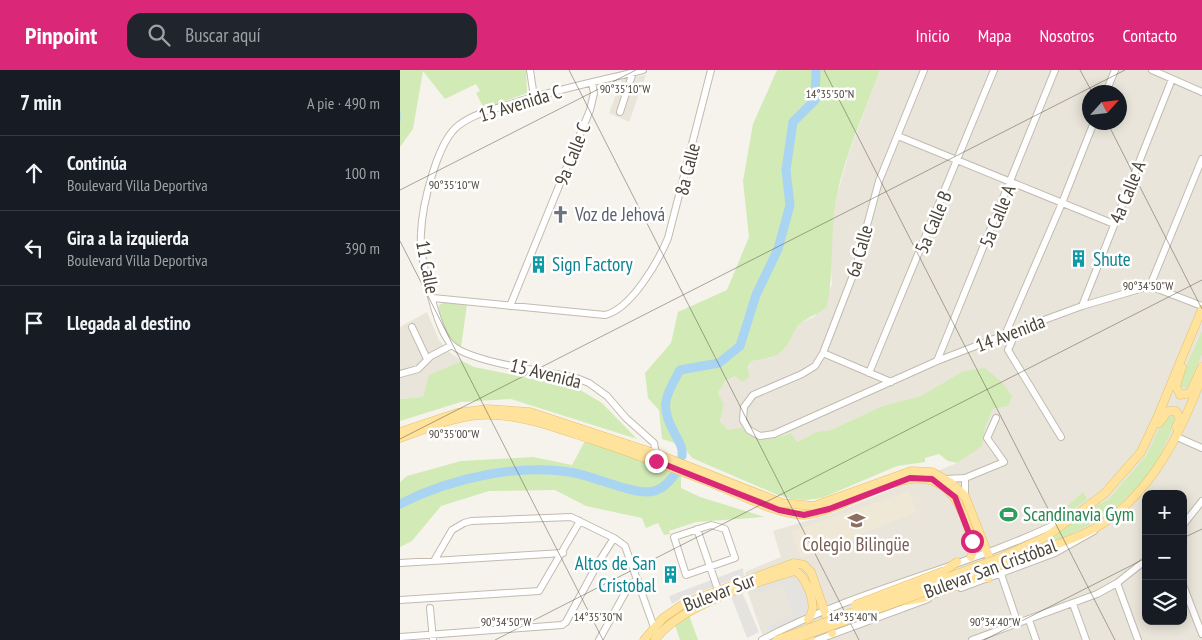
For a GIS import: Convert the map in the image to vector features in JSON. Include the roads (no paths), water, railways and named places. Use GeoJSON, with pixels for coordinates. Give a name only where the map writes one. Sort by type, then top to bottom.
{"type":"FeatureCollection","features":[{"type":"Feature","properties":{"kind":"main road","name":"Bulevar San Cristóbal"},"geometry":{"type":"LineString","coordinates":[[777,640],[1046,538],[1082,510],[1111,487],[1141,452],[1195,328],[1202,307]]}},
{"type":"Feature","properties":{"kind":"main road"},"geometry":{"type":"LineString","coordinates":[[1195,328],[1176,386],[1180,395],[1190,393],[1202,367]]}},
{"type":"Feature","properties":{"kind":"main road","name":"Bulevar San Cristóbal"},"geometry":{"type":"LineString","coordinates":[[792,640],[1052,546],[1105,522],[1143,486],[1159,466],[1177,437],[1202,377]]}},
{"type":"Feature","properties":{"kind":"main road"},"geometry":{"type":"LineString","coordinates":[[1141,452],[1148,444],[1168,410],[1176,411],[1180,419],[1159,466]]}},
{"type":"Feature","properties":{"kind":"main road"},"geometry":{"type":"LineString","coordinates":[[400,438],[458,418],[487,412]]}},
{"type":"Feature","properties":{"kind":"main road"},"geometry":{"type":"LineString","coordinates":[[400,432],[457,413],[530,412],[782,503],[803,506],[825,503],[905,479],[922,477],[932,479],[947,488],[955,497],[962,510],[974,546],[970,557]]}},
{"type":"Feature","properties":{"kind":"main road"},"geometry":{"type":"LineString","coordinates":[[880,485],[911,471],[932,472],[946,479],[963,494],[988,552],[991,562],[991,571],[988,578]]}},
{"type":"Feature","properties":{"kind":"main road"},"geometry":{"type":"LineString","coordinates":[[963,494],[978,538]]}},
{"type":"Feature","properties":{"kind":"main road"},"geometry":{"type":"LineString","coordinates":[[840,615],[867,599],[944,571],[957,562]]}},
{"type":"Feature","properties":{"kind":"main road","name":"Bulevar Sur"},"geometry":{"type":"LineString","coordinates":[[657,639],[672,621],[694,608],[782,571],[794,563],[804,564],[811,572],[822,610]]}},
{"type":"Feature","properties":{"kind":"main road"},"geometry":{"type":"LineString","coordinates":[[782,571],[793,567],[804,571],[833,637]]}},
{"type":"Feature","properties":{"kind":"main road"},"geometry":{"type":"LineString","coordinates":[[782,571],[795,572],[803,578],[813,606],[813,612],[808,619]]}},
{"type":"Feature","properties":{"kind":"main road","name":"Bulevar Sur"},"geometry":{"type":"LineString","coordinates":[[644,640],[673,610],[685,603],[718,590],[782,571]]}},
{"type":"Feature","properties":{"kind":"main road"},"geometry":{"type":"LineString","coordinates":[[897,601],[923,598],[972,580]]}},
{"type":"Feature","properties":{"kind":"street"},"geometry":{"type":"LineString","coordinates":[[530,70],[534,97]]}},
{"type":"Feature","properties":{"kind":"street","name":"13 Avenida C"},"geometry":{"type":"LineString","coordinates":[[458,126],[488,111],[534,97],[592,82],[618,73],[643,70]]}},
{"type":"Feature","properties":{"kind":"street","name":"8a Calle"},"geometry":{"type":"LineString","coordinates":[[510,306],[605,315],[616,310],[636,291],[660,257],[668,238],[711,70]]}},
{"type":"Feature","properties":{"kind":"street","name":"6a Calle"},"geometry":{"type":"LineString","coordinates":[[891,382],[774,434],[760,436],[749,430],[743,420],[744,408],[753,395],[802,374],[814,366],[823,353],[855,270],[879,181],[924,70]]}},
{"type":"Feature","properties":{"kind":"street","name":"5a Calle B"},"geometry":{"type":"LineString","coordinates":[[869,373],[994,70]]}},
{"type":"Feature","properties":{"kind":"street","name":"5a Calle A"},"geometry":{"type":"LineString","coordinates":[[938,362],[1055,70]]}},
{"type":"Feature","properties":{"kind":"street"},"geometry":{"type":"LineString","coordinates":[[1109,85],[1115,70]]}},
{"type":"Feature","properties":{"kind":"street"},"geometry":{"type":"LineString","coordinates":[[1152,70],[1202,92]]}},
{"type":"Feature","properties":{"kind":"street"},"geometry":{"type":"LineString","coordinates":[[620,112],[633,72]]}},
{"type":"Feature","properties":{"kind":"street","name":"4a Calle A"},"geometry":{"type":"LineString","coordinates":[[1082,306],[1172,79]]}},
{"type":"Feature","properties":{"kind":"street","name":"9a Calle C"},"geometry":{"type":"LineString","coordinates":[[510,306],[590,110],[594,93],[592,82]]}},
{"type":"Feature","properties":{"kind":"street","name":"11 Calle"},"geometry":{"type":"LineString","coordinates":[[455,347],[443,334],[424,267],[422,227],[438,156],[447,136],[458,126]]}},
{"type":"Feature","properties":{"kind":"street"},"geometry":{"type":"LineString","coordinates":[[1005,335],[1062,203],[1091,130]]}},
{"type":"Feature","properties":{"kind":"street"},"geometry":{"type":"LineString","coordinates":[[898,136],[1114,224]]}},
{"type":"Feature","properties":{"kind":"street"},"geometry":{"type":"LineString","coordinates":[[1202,159],[1150,286],[1202,307]]}},
{"type":"Feature","properties":{"kind":"street","name":"14 Avenida"},"geometry":{"type":"LineString","coordinates":[[891,382],[1005,335],[1082,306],[1150,286]]}},
{"type":"Feature","properties":{"kind":"street"},"geometry":{"type":"LineString","coordinates":[[433,298],[510,306]]}},
{"type":"Feature","properties":{"kind":"street"},"geometry":{"type":"LineString","coordinates":[[412,326],[427,359]]}},
{"type":"Feature","properties":{"kind":"street"},"geometry":{"type":"LineString","coordinates":[[1018,330],[1008,350],[1061,438]]}},
{"type":"Feature","properties":{"kind":"street"},"geometry":{"type":"LineString","coordinates":[[400,374],[418,369],[427,359],[455,347]]}},
{"type":"Feature","properties":{"kind":"street","name":"15 Avenida"},"geometry":{"type":"LineString","coordinates":[[455,347],[471,356],[574,377],[589,383],[608,396],[626,418],[654,442],[657,457]]}},
{"type":"Feature","properties":{"kind":"street"},"geometry":{"type":"LineString","coordinates":[[823,353],[891,382]]}},
{"type":"Feature","properties":{"kind":"street"},"geometry":{"type":"LineString","coordinates":[[946,479],[965,478],[1004,462],[987,438],[996,418]]}},
{"type":"Feature","properties":{"kind":"street"},"geometry":{"type":"LineString","coordinates":[[1177,437],[1202,448]]}},
{"type":"Feature","properties":{"kind":"street"},"geometry":{"type":"LineString","coordinates":[[963,494],[965,478]]}},
{"type":"Feature","properties":{"kind":"street"},"geometry":{"type":"LineString","coordinates":[[1187,520],[1202,502]]}},
{"type":"Feature","properties":{"kind":"street"},"geometry":{"type":"LineString","coordinates":[[764,640],[808,619],[822,610],[1002,547],[1043,530],[1082,510]]}},
{"type":"Feature","properties":{"kind":"street"},"geometry":{"type":"LineString","coordinates":[[434,561],[447,537],[458,526],[471,521],[562,516],[580,521],[614,538],[625,546],[657,639]]}},
{"type":"Feature","properties":{"kind":"street"},"geometry":{"type":"LineString","coordinates":[[400,600],[536,592],[541,589],[580,521]]}},
{"type":"Feature","properties":{"kind":"street"},"geometry":{"type":"LineString","coordinates":[[811,639],[833,637],[885,615],[1001,574],[1071,546],[1105,522]]}},
{"type":"Feature","properties":{"kind":"street"},"geometry":{"type":"LineString","coordinates":[[711,525],[722,526],[735,558],[710,566],[686,574],[674,537],[711,525]]}},
{"type":"Feature","properties":{"kind":"street"},"geometry":{"type":"LineString","coordinates":[[697,529],[718,590]]}},
{"type":"Feature","properties":{"kind":"street"},"geometry":{"type":"LineString","coordinates":[[400,637],[433,637],[562,624],[566,622],[614,538]]}},
{"type":"Feature","properties":{"kind":"street"},"geometry":{"type":"LineString","coordinates":[[1002,547],[1008,561],[1018,567]]}},
{"type":"Feature","properties":{"kind":"street"},"geometry":{"type":"LineString","coordinates":[[400,563],[563,553]]}},
{"type":"Feature","properties":{"kind":"street"},"geometry":{"type":"LineString","coordinates":[[972,640],[986,638],[1073,604],[1117,583],[1142,563]]}},
{"type":"Feature","properties":{"kind":"street"},"geometry":{"type":"LineString","coordinates":[[1001,574],[1018,624]]}},
{"type":"Feature","properties":{"kind":"street"},"geometry":{"type":"LineString","coordinates":[[599,640],[630,584],[638,580]]}},
{"type":"Feature","properties":{"kind":"street"},"geometry":{"type":"LineString","coordinates":[[1117,583],[1138,640]]}},
{"type":"Feature","properties":{"kind":"street"},"geometry":{"type":"LineString","coordinates":[[1187,593],[1200,621],[1202,634]]}},
{"type":"Feature","properties":{"kind":"street"},"geometry":{"type":"LineString","coordinates":[[872,594],[870,599],[872,607],[885,615]]}},
{"type":"Feature","properties":{"kind":"street"},"geometry":{"type":"LineString","coordinates":[[1073,604],[1086,640]]}},
{"type":"Feature","properties":{"kind":"street"},"geometry":{"type":"LineString","coordinates":[[430,608],[433,637]]}},
{"type":"Feature","properties":{"kind":"street"},"geometry":{"type":"LineString","coordinates":[[1029,620],[1036,640]]}},
{"type":"Feature","properties":{"kind":"waterway"},"geometry":{"type":"LineString","coordinates":[[682,456],[682,450],[667,416],[666,402],[668,395],[680,370],[719,363],[740,346],[756,295],[778,249],[790,205],[786,170],[793,122],[815,100],[816,70]]}},
{"type":"Feature","properties":{"kind":"waterway"},"geometry":{"type":"LineString","coordinates":[[400,112],[400,121]]}},
{"type":"Feature","properties":{"kind":"waterway"},"geometry":{"type":"LineString","coordinates":[[400,504],[463,480],[508,472],[553,470],[575,473],[630,490],[645,492],[659,489],[676,473]]}},
{"type":"Feature","properties":{"kind":"tunnel"},"geometry":{"type":"LineString","coordinates":[[972,580],[976,577],[981,567],[981,549],[978,538]]}},
{"type":"Feature","properties":{"kind":"tunnel"},"geometry":{"type":"LineString","coordinates":[[817,629],[819,607]]}},
{"type":"Feature","properties":{"kind":"place","name":"Voz de Jehová"},"geometry":{"type":"Point","coordinates":[561,214]}},
{"type":"Feature","properties":{"kind":"place","name":"Shute"},"geometry":{"type":"Point","coordinates":[1079,259]}},
{"type":"Feature","properties":{"kind":"place","name":"Sign Factory"},"geometry":{"type":"Point","coordinates":[538,264]}},
{"type":"Feature","properties":{"kind":"place","name":"Scandinavia Gym"},"geometry":{"type":"Point","coordinates":[1009,514]}},
{"type":"Feature","properties":{"kind":"place","name":"Colegio Bilingüe"},"geometry":{"type":"Point","coordinates":[856,521]}},
{"type":"Feature","properties":{"kind":"place","name":"Altos de San Cristobal"},"geometry":{"type":"Point","coordinates":[670,574]}}]}
